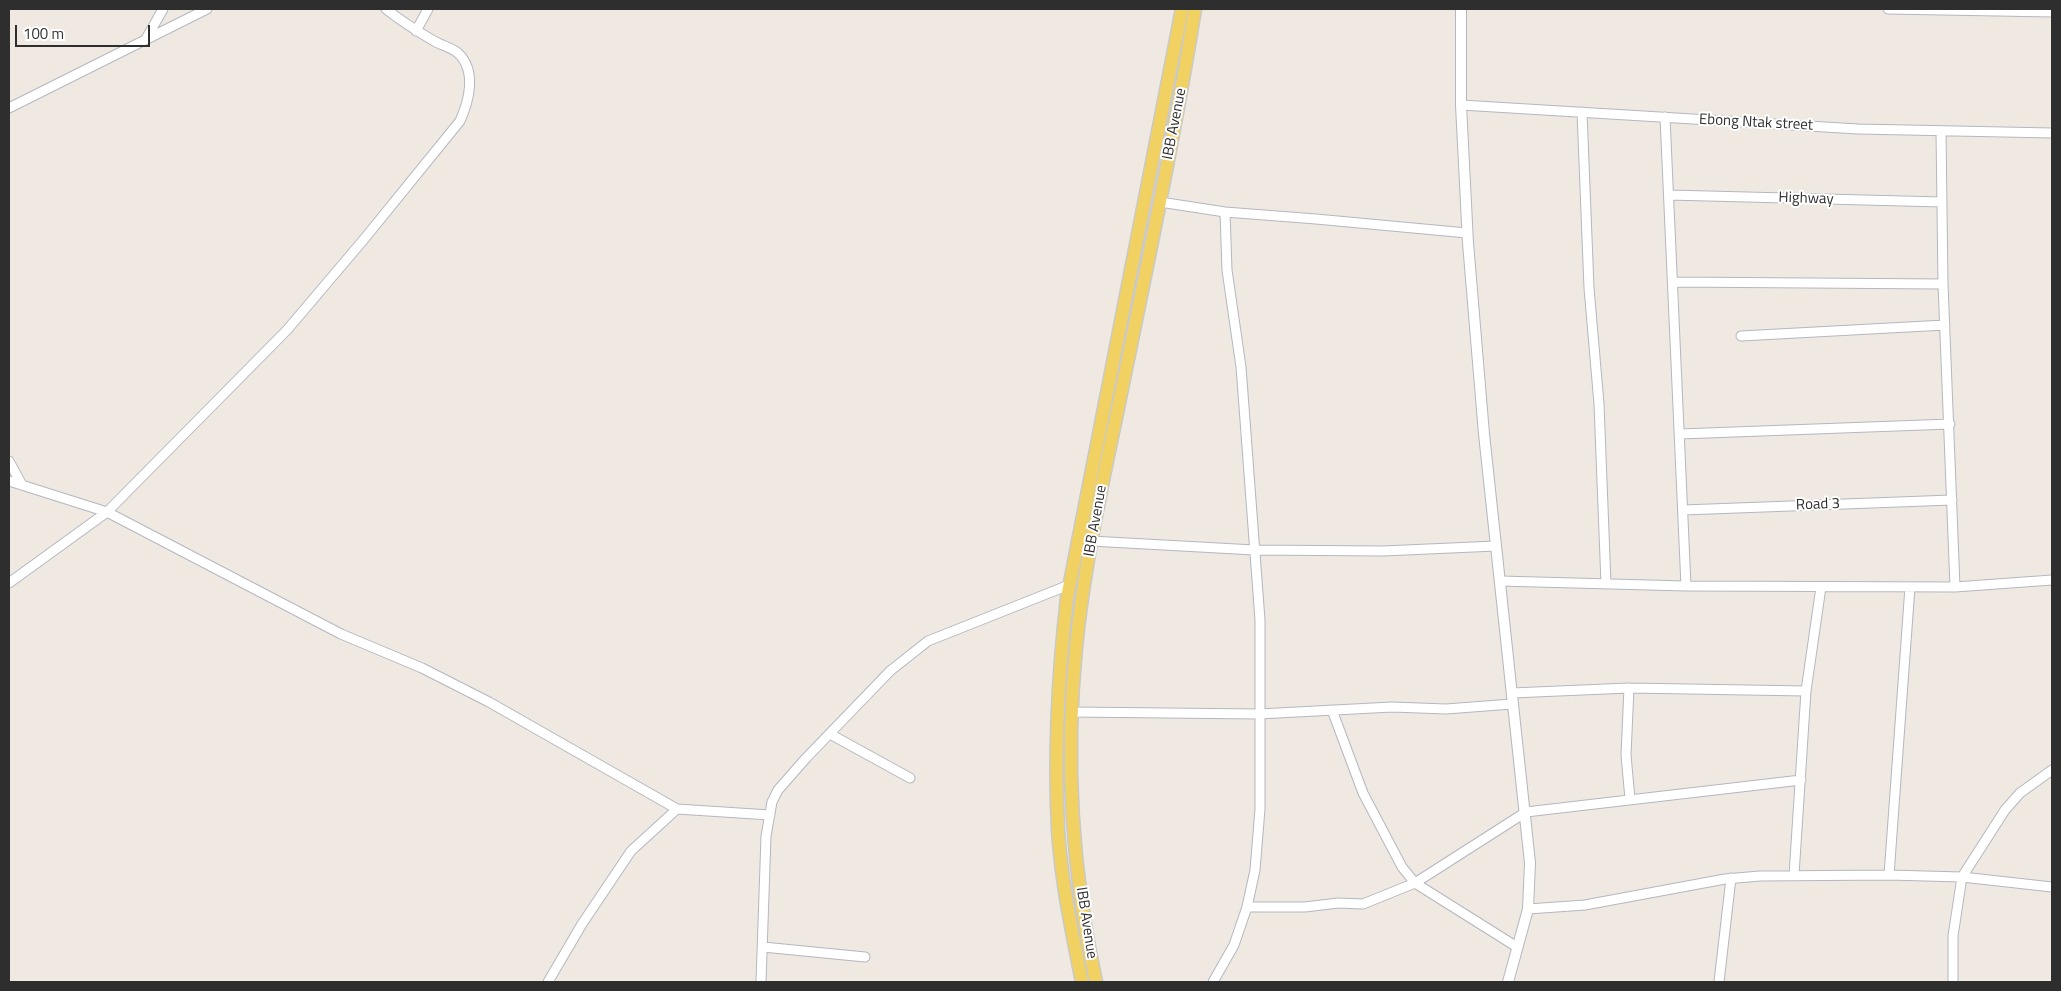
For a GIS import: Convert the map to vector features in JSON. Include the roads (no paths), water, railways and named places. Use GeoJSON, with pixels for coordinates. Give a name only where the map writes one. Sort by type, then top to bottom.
{"type":"FeatureCollection","features":[{"type":"Feature","properties":{"kind":"main road"},"geometry":{"type":"LineString","coordinates":[[1082,982],[1062,868],[1058,829],[1056,755],[1058,673],[1069,585],[1182,9]]}},
{"type":"Feature","properties":{"kind":"main road","name":"IBB Avenue"},"geometry":{"type":"LineString","coordinates":[[1096,982],[1085,928],[1076,857],[1072,793],[1072,712],[1076,646],[1096,507],[1160,202],[1195,9]]}},
{"type":"Feature","properties":{"kind":"street"},"geometry":{"type":"LineString","coordinates":[[146,39],[163,9]]}},
{"type":"Feature","properties":{"kind":"street"},"geometry":{"type":"LineString","coordinates":[[9,108],[207,9]]}},
{"type":"Feature","properties":{"kind":"street"},"geometry":{"type":"LineString","coordinates":[[9,583],[107,512],[287,330],[460,121],[466,108],[470,82],[466,64],[457,53],[416,31],[386,9]]}},
{"type":"Feature","properties":{"kind":"street"},"geometry":{"type":"LineString","coordinates":[[416,31],[428,9]]}},
{"type":"Feature","properties":{"kind":"street"},"geometry":{"type":"LineString","coordinates":[[1461,9],[1461,105],[1467,233],[1484,434],[1512,704],[1526,812],[1531,876],[1528,909],[1508,982]]}},
{"type":"Feature","properties":{"kind":"street"},"geometry":{"type":"LineString","coordinates":[[1888,9],[2052,12]]}},
{"type":"Feature","properties":{"kind":"street","name":"Ebong Ntak street"},"geometry":{"type":"LineString","coordinates":[[1461,105],[1858,129],[2052,133]]}},
{"type":"Feature","properties":{"kind":"street"},"geometry":{"type":"LineString","coordinates":[[1582,112],[1588,288],[1599,404],[1606,584]]}},
{"type":"Feature","properties":{"kind":"street"},"geometry":{"type":"LineString","coordinates":[[1665,117],[1674,282],[1686,586]]}},
{"type":"Feature","properties":{"kind":"street"},"geometry":{"type":"LineString","coordinates":[[1941,131],[1943,284],[1955,587]]}},
{"type":"Feature","properties":{"kind":"street","name":"Highway"},"geometry":{"type":"LineString","coordinates":[[1669,195],[1942,202]]}},
{"type":"Feature","properties":{"kind":"street"},"geometry":{"type":"LineString","coordinates":[[1160,202],[1225,212],[1467,233]]}},
{"type":"Feature","properties":{"kind":"street"},"geometry":{"type":"LineString","coordinates":[[1213,982],[1234,945],[1247,907],[1254,870],[1260,809],[1260,620],[1241,368],[1227,270],[1225,212]]}},
{"type":"Feature","properties":{"kind":"street"},"geometry":{"type":"LineString","coordinates":[[1674,282],[1943,284]]}},
{"type":"Feature","properties":{"kind":"street"},"geometry":{"type":"LineString","coordinates":[[1741,336],[1945,325]]}},
{"type":"Feature","properties":{"kind":"street"},"geometry":{"type":"LineString","coordinates":[[1680,434],[1950,424]]}},
{"type":"Feature","properties":{"kind":"street"},"geometry":{"type":"LineString","coordinates":[[9,461],[22,486]]}},
{"type":"Feature","properties":{"kind":"street"},"geometry":{"type":"LineString","coordinates":[[9,480],[22,486],[107,512],[341,634],[422,668],[489,702],[677,809],[770,814]]}},
{"type":"Feature","properties":{"kind":"street","name":"Road 3"},"geometry":{"type":"LineString","coordinates":[[1683,510],[1952,500]]}},
{"type":"Feature","properties":{"kind":"street"},"geometry":{"type":"LineString","coordinates":[[1092,541],[1254,550],[1383,551],[1496,546]]}},
{"type":"Feature","properties":{"kind":"street"},"geometry":{"type":"LineString","coordinates":[[1500,581],[1686,586],[1955,587],[2052,580]]}},
{"type":"Feature","properties":{"kind":"street"},"geometry":{"type":"LineString","coordinates":[[761,982],[766,836],[772,802],[778,790],[890,671],[928,640],[1069,585]]}},
{"type":"Feature","properties":{"kind":"street"},"geometry":{"type":"LineString","coordinates":[[1794,875],[1806,691],[1822,586]]}},
{"type":"Feature","properties":{"kind":"street"},"geometry":{"type":"LineString","coordinates":[[1889,874],[1910,587]]}},
{"type":"Feature","properties":{"kind":"street"},"geometry":{"type":"LineString","coordinates":[[1512,693],[1629,688],[1806,691]]}},
{"type":"Feature","properties":{"kind":"street"},"geometry":{"type":"LineString","coordinates":[[1629,688],[1626,755],[1630,799]]}},
{"type":"Feature","properties":{"kind":"street"},"geometry":{"type":"LineString","coordinates":[[1072,712],[1259,714],[1392,707],[1446,709],[1512,704]]}},
{"type":"Feature","properties":{"kind":"street"},"geometry":{"type":"LineString","coordinates":[[1332,710],[1363,793],[1402,867],[1415,883],[1517,947]]}},
{"type":"Feature","properties":{"kind":"street"},"geometry":{"type":"LineString","coordinates":[[830,734],[910,778]]}},
{"type":"Feature","properties":{"kind":"street"},"geometry":{"type":"LineString","coordinates":[[1953,982],[1953,936],[1962,877],[2004,810],[2020,793],[2052,770]]}},
{"type":"Feature","properties":{"kind":"street"},"geometry":{"type":"LineString","coordinates":[[1247,907],[1305,907],[1338,903],[1363,904],[1415,883],[1526,812],[1801,780]]}},
{"type":"Feature","properties":{"kind":"street"},"geometry":{"type":"LineString","coordinates":[[548,982],[582,924],[631,851],[677,809]]}},
{"type":"Feature","properties":{"kind":"street"},"geometry":{"type":"LineString","coordinates":[[1528,909],[1585,905],[1732,878],[1794,875],[1889,874],[1962,877],[2052,887]]}},
{"type":"Feature","properties":{"kind":"street"},"geometry":{"type":"LineString","coordinates":[[1719,982],[1732,878]]}},
{"type":"Feature","properties":{"kind":"street"},"geometry":{"type":"LineString","coordinates":[[763,947],[864,957]]}}]}
